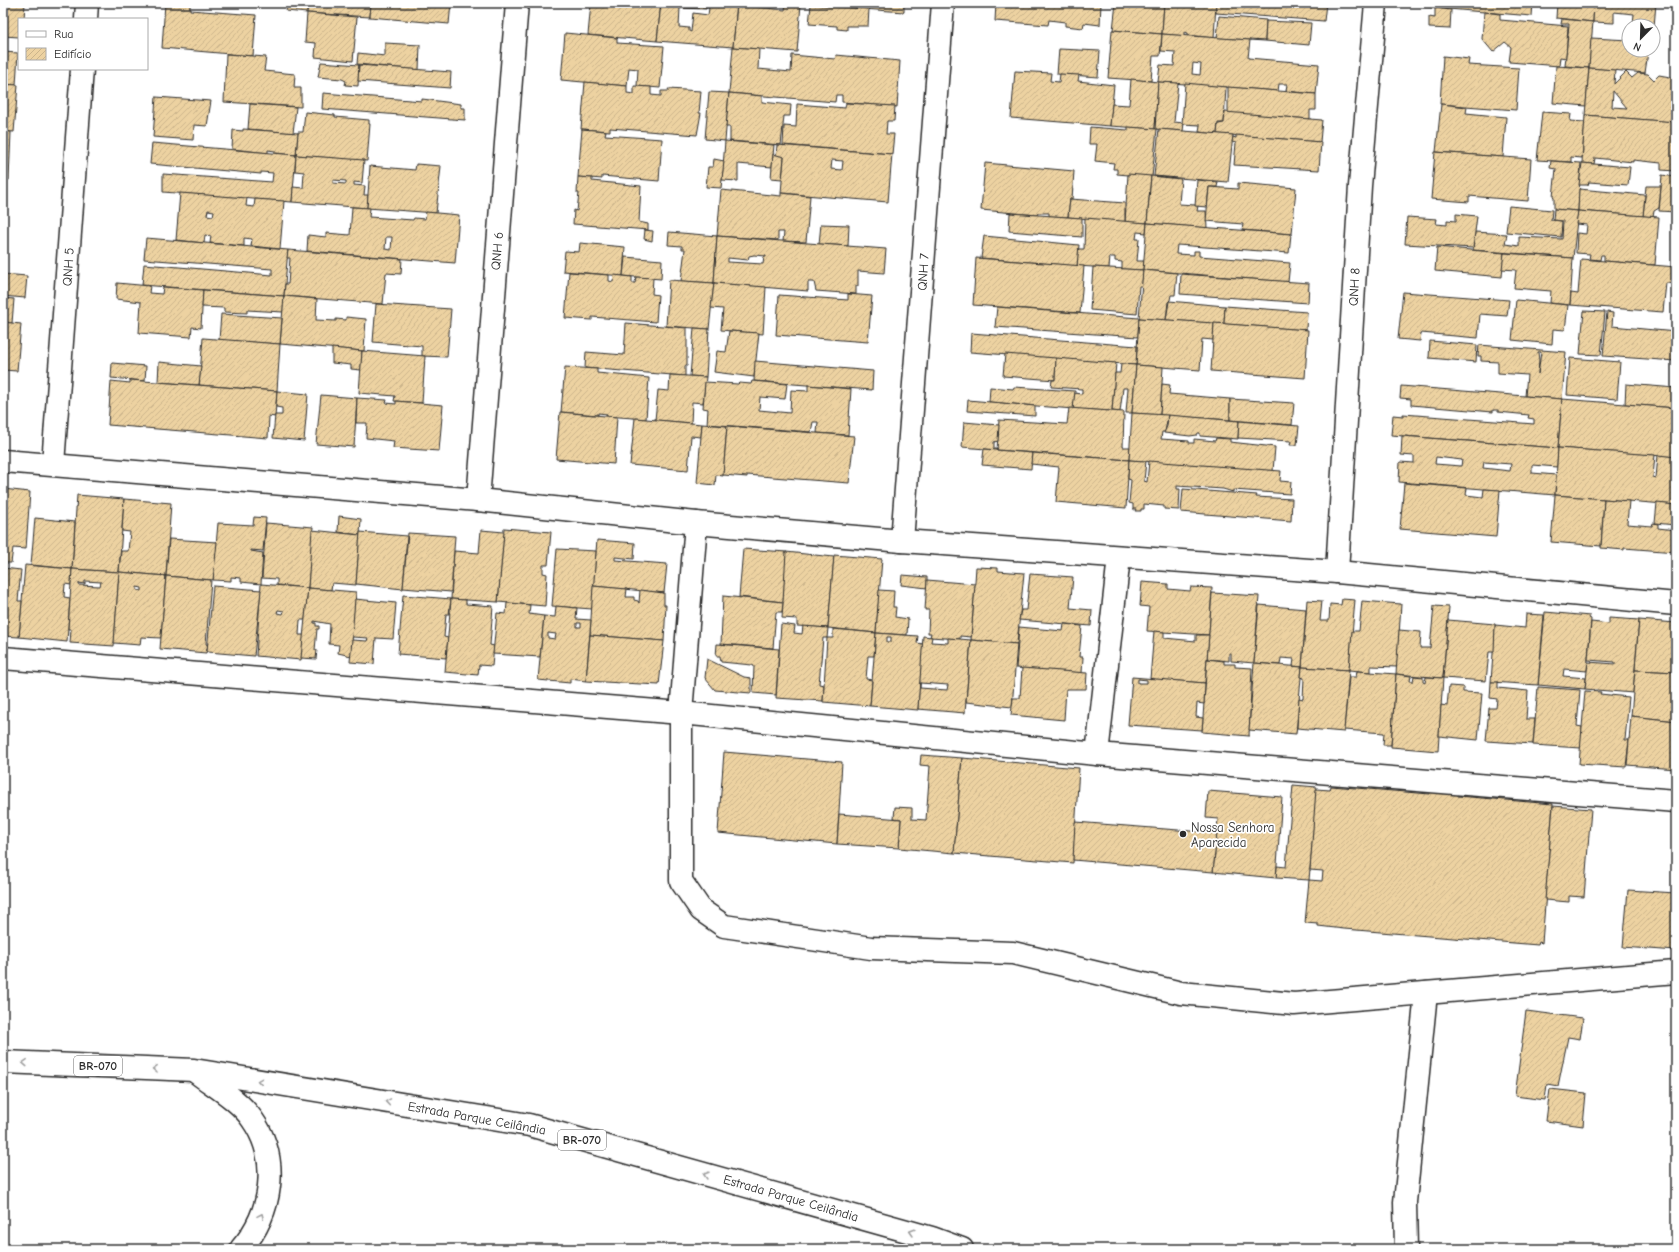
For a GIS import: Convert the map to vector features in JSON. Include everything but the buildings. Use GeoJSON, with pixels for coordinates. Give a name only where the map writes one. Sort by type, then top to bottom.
{"type":"FeatureCollection","features":[{"type":"Feature","properties":{"kind":"main road"},"geometry":{"type":"LineString","coordinates":[[86,18],[87,3]]}},
{"type":"Feature","properties":{"kind":"main road","name":"QNH 6"},"geometry":{"type":"LineString","coordinates":[[478,500],[517,3]]}},
{"type":"Feature","properties":{"kind":"main road","name":"QNH 7"},"geometry":{"type":"LineString","coordinates":[[902,541],[943,3]]}},
{"type":"Feature","properties":{"kind":"main road","name":"QNH 8"},"geometry":{"type":"LineString","coordinates":[[1337,572],[1360,186],[1376,3]]}},
{"type":"Feature","properties":{"kind":"main road","name":"QNH 5"},"geometry":{"type":"LineString","coordinates":[[53,464],[82,70]]}},
{"type":"Feature","properties":{"kind":"main road"},"geometry":{"type":"LineString","coordinates":[[3,461],[478,500],[696,523],[902,541],[1337,572],[1676,604]]}},
{"type":"Feature","properties":{"kind":"main road"},"geometry":{"type":"LineString","coordinates":[[696,523],[681,713],[681,881],[701,910],[724,926],[871,948],[1013,953],[1181,993],[1287,1004],[1676,972]]}},
{"type":"Feature","properties":{"kind":"main road"},"geometry":{"type":"LineString","coordinates":[[1097,754],[1119,557]]}},
{"type":"Feature","properties":{"kind":"main road"},"geometry":{"type":"LineString","coordinates":[[3,658],[681,713],[1097,754],[1676,800]]}},
{"type":"Feature","properties":{"kind":"main road"},"geometry":{"type":"LineString","coordinates":[[1406,1249],[1405,1202],[1426,993]]}},
{"type":"Feature","properties":{"kind":"main road","name":"Estrada Parque Ceilândia"},"geometry":{"type":"LineString","coordinates":[[3,1062],[194,1070],[529,1126],[932,1238],[962,1249]]}},
{"type":"Feature","properties":{"kind":"main road"},"geometry":{"type":"LineString","coordinates":[[194,1070],[239,1105],[252,1118],[261,1134],[266,1149],[270,1166],[270,1185],[263,1214],[250,1238],[241,1249]]}},
{"type":"Feature","properties":{"kind":"place","name":"Nossa Senhora Aparecida"},"geometry":{"type":"Point","coordinates":[1183,834]}}]}
